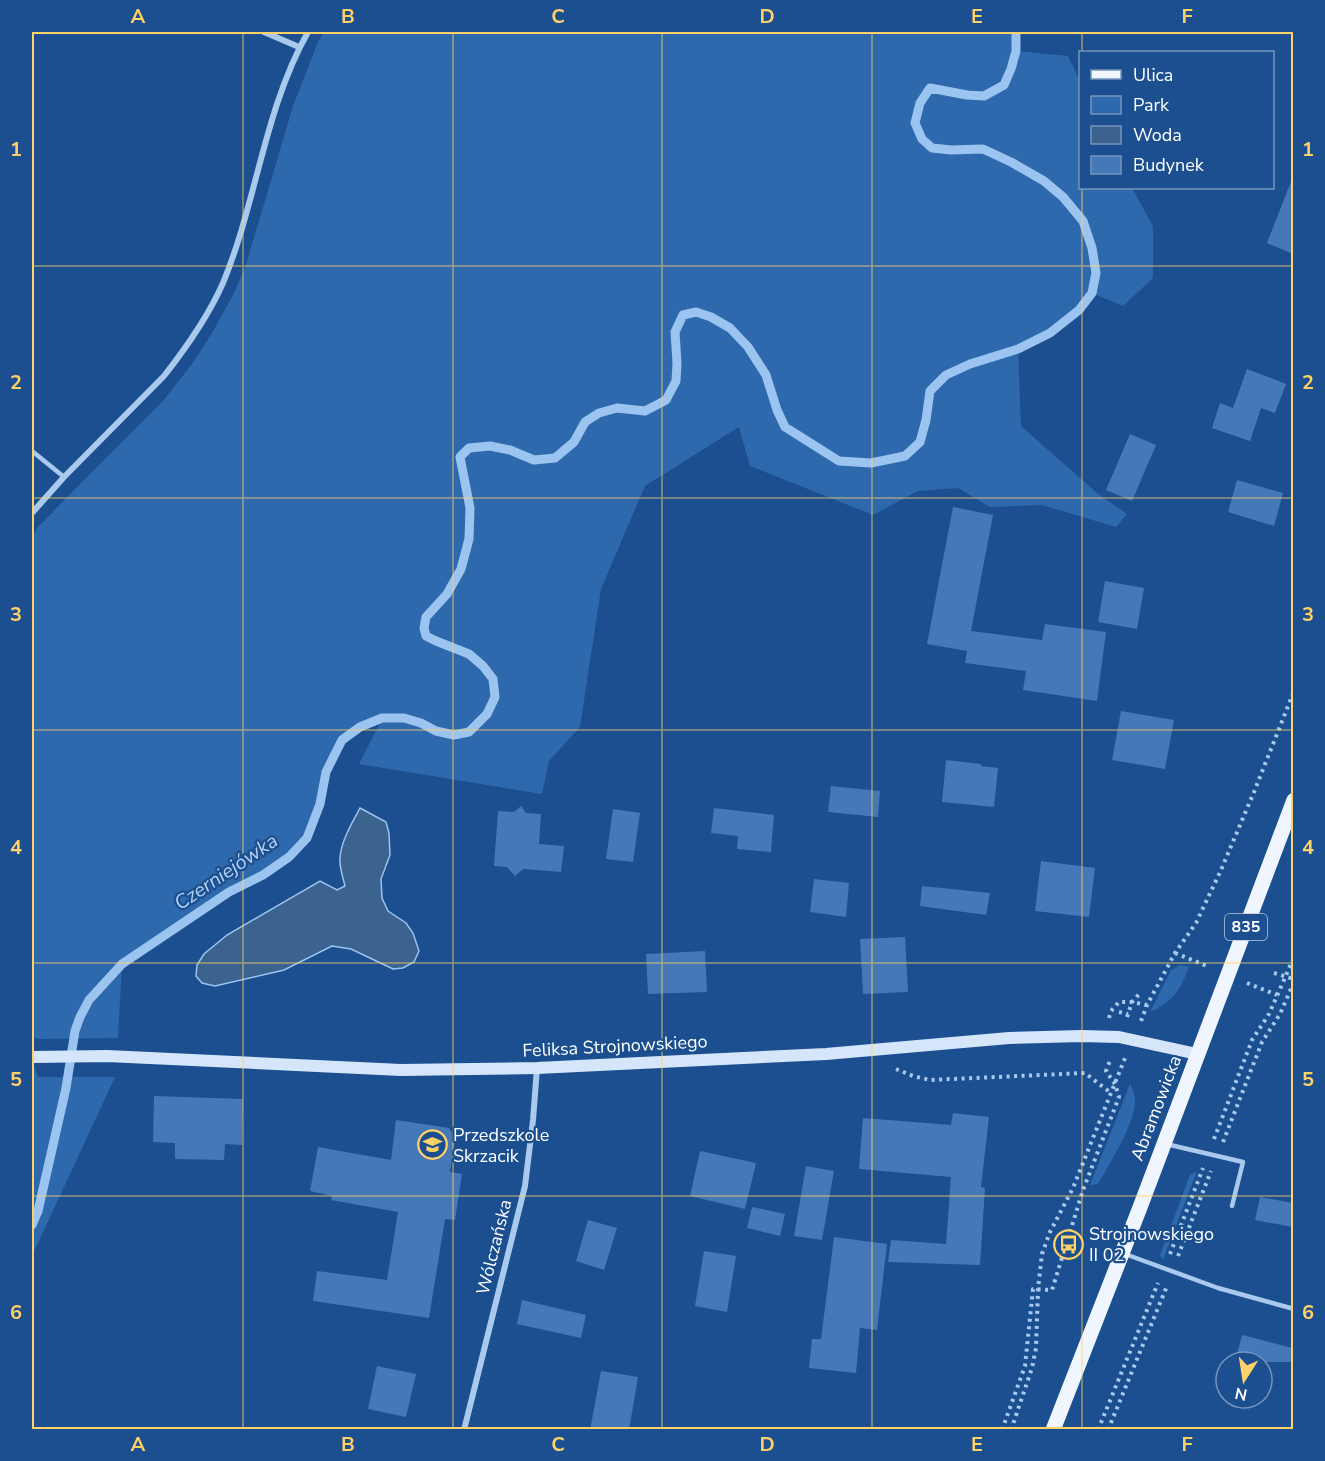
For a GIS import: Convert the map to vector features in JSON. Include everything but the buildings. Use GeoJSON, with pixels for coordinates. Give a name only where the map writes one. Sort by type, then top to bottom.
{"type":"FeatureCollection","features":[{"type":"Feature","properties":{"kind":"main road","name":"Abramowicka"},"geometry":{"type":"LineString","coordinates":[[1053,1430],[1293,800]]}},
{"type":"Feature","properties":{"kind":"street"},"geometry":{"type":"LineString","coordinates":[[264,32],[299,47]]}},
{"type":"Feature","properties":{"kind":"street"},"geometry":{"type":"LineString","coordinates":[[32,513],[64,477],[164,376],[202,321],[222,284],[243,223],[275,107],[287,72],[308,32]]}},
{"type":"Feature","properties":{"kind":"street","name":"Feliksa Strojnowskiego"},"geometry":{"type":"LineString","coordinates":[[35,1056],[107,1056],[401,1070],[537,1068],[826,1054],[1009,1038],[1102,1036],[1133,1040],[1197,1054]]}},
{"type":"Feature","properties":{"kind":"street","name":"Wólczańska"},"geometry":{"type":"LineString","coordinates":[[464,1430],[525,1186],[537,1068]]}},
{"type":"Feature","properties":{"kind":"lane"},"geometry":{"type":"LineString","coordinates":[[32,452],[64,477]]}},
{"type":"Feature","properties":{"kind":"lane"},"geometry":{"type":"LineString","coordinates":[[1164,1143],[1242,1162],[1232,1206]]}},
{"type":"Feature","properties":{"kind":"lane"},"geometry":{"type":"LineString","coordinates":[[1122,1253],[1218,1288],[1293,1309]]}},
{"type":"Feature","properties":{"kind":"path"},"geometry":{"type":"LineString","coordinates":[[1011,1430],[1032,1368],[1036,1348],[1042,1254],[1050,1232],[1073,1188],[1148,1005],[1175,953],[1196,922],[1221,870],[1293,691]]}},
{"type":"Feature","properties":{"kind":"path"},"geometry":{"type":"LineString","coordinates":[[1098,1430],[1164,1269],[1252,1040],[1269,1014],[1293,957]]}},
{"type":"Feature","properties":{"kind":"path"},"geometry":{"type":"LineString","coordinates":[[1108,1430],[1262,1042],[1280,1014],[1293,980],[1274,973]]}},
{"type":"Feature","properties":{"kind":"path"},"geometry":{"type":"LineString","coordinates":[[1119,1012],[1128,1014],[1132,1002],[1141,992]]}},
{"type":"Feature","properties":{"kind":"path"},"geometry":{"type":"LineString","coordinates":[[1102,1036],[1111,1011],[1119,1002],[1148,1005]]}},
{"type":"Feature","properties":{"kind":"path"},"geometry":{"type":"LineString","coordinates":[[862,1050],[900,1072],[930,1080],[1085,1073],[1111,1094]]}},
{"type":"Feature","properties":{"kind":"path"},"geometry":{"type":"LineString","coordinates":[[1002,1430],[1026,1366],[1033,1289],[1052,1290],[1083,1190],[1119,1097],[1115,1084],[1106,1071]]}},
{"type":"Feature","properties":{"kind":"green space"},"geometry":{"type":"Polygon","coordinates":[[[324,32],[1016,32],[1016,51],[1068,56],[1079,79],[1079,189],[1133,189],[1153,226],[1153,278],[1123,306],[1092,293],[1079,310],[1050,333],[1018,349],[1021,426],[1097,493],[1127,514],[1116,527],[1042,505],[990,507],[958,488],[918,491],[873,515],[750,466],[739,427],[645,486],[601,589],[580,727],[549,761],[542,794],[359,764],[382,719],[360,727],[342,740],[326,772],[320,804],[307,838],[289,857],[263,875],[229,892],[122,964],[118,1038],[38,1039],[32,1037],[32,538],[37,528],[163,401],[192,364],[212,333],[245,268],[293,106],[324,32]]]}},
{"type":"Feature","properties":{"kind":"green space"},"geometry":{"type":"Polygon","coordinates":[[[1180,965],[1189,967],[1179,989],[1165,1004],[1150,1012],[1171,970],[1180,965]]]}},
{"type":"Feature","properties":{"kind":"green space"},"geometry":{"type":"Polygon","coordinates":[[[32,1059],[38,1077],[115,1077],[32,1256],[32,1059]]]}},
{"type":"Feature","properties":{"kind":"green space"},"geometry":{"type":"Polygon","coordinates":[[[1130,1084],[1135,1102],[1131,1121],[1121,1144],[1098,1184],[1090,1185],[1130,1084]]]}},
{"type":"Feature","properties":{"kind":"green space"},"geometry":{"type":"Polygon","coordinates":[[[1197,1171],[1163,1260],[1160,1255],[1190,1175],[1197,1171]]]}},
{"type":"Feature","properties":{"kind":"water"},"geometry":{"type":"Polygon","coordinates":[[[360,808],[386,822],[390,855],[381,879],[382,898],[388,911],[406,923],[413,933],[419,951],[414,962],[403,968],[393,969],[351,949],[332,946],[284,970],[215,986],[202,983],[196,976],[197,965],[204,954],[227,935],[320,881],[337,890],[345,886],[340,865],[342,845],[360,808]]]}},
{"type":"Feature","properties":{"kind":"waterway","name":"Czerniejówka"},"geometry":{"type":"LineString","coordinates":[[32,1225],[38,1211],[66,1088],[75,1031],[89,1000],[122,964],[229,892],[263,875],[289,857],[307,838],[320,804],[326,772],[342,740],[360,727],[382,718],[404,718],[436,731],[454,735],[469,732],[487,714],[495,697],[493,679],[469,654],[426,636],[424,628],[426,617],[447,594],[461,569],[469,539],[470,508],[460,457],[469,448],[490,446],[510,450],[534,460],[555,458],[574,442],[585,422],[599,413],[617,408],[645,411],[666,400],[676,381],[675,332],[683,315],[696,312],[711,317],[730,328],[748,347],[766,375],[785,427],[839,461],[871,463],[905,456],[920,442],[930,391],[946,375],[970,364],[1018,349],[1050,333],[1079,310],[1092,293],[1096,273],[1092,248],[1083,221],[1063,197],[1044,181],[983,149],[932,148],[922,139],[915,123],[920,103],[930,88],[984,96],[1004,85],[1016,51],[1016,32]]}},
{"type":"Feature","properties":{"kind":"place","name":"Przedszkole Skrzacik"},"geometry":{"type":"Point","coordinates":[432,1145]}},
{"type":"Feature","properties":{"kind":"place","name":"Strojnowskiego II 02"},"geometry":{"type":"Point","coordinates":[1068,1244]}}]}
